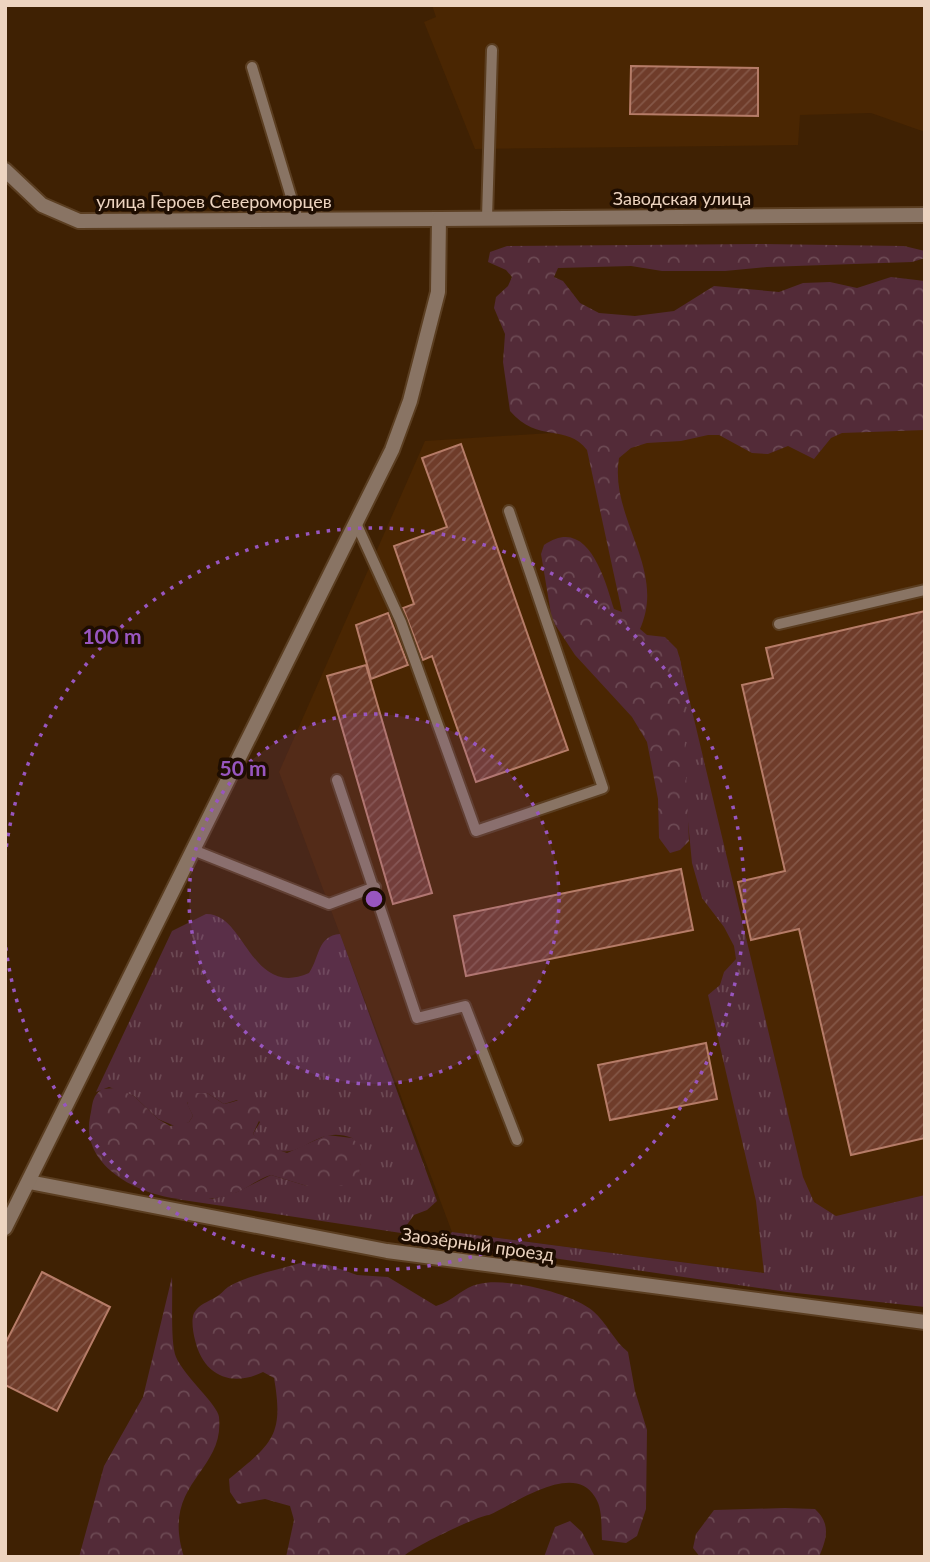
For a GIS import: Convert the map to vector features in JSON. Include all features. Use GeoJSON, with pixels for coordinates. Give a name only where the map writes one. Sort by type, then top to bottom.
{"type":"FeatureCollection","features":[{"type":"Feature","properties":{"kind":"street","name":"улица Героев Североморцев"},"geometry":{"type":"LineString","coordinates":[[5,170],[42,205],[79,220],[439,219]]}},
{"type":"Feature","properties":{"kind":"street","name":"Заводская улица"},"geometry":{"type":"LineString","coordinates":[[439,219],[925,215]]}},
{"type":"Feature","properties":{"kind":"street"},"geometry":{"type":"LineString","coordinates":[[5,1228],[392,450],[411,401],[438,292],[439,219]]}},
{"type":"Feature","properties":{"kind":"street","name":"Заозёрный проезд"},"geometry":{"type":"LineString","coordinates":[[29,1182],[387,1251],[925,1322]]}},
{"type":"Feature","properties":{"kind":"lane"},"geometry":{"type":"LineString","coordinates":[[487,218],[492,50]]}},
{"type":"Feature","properties":{"kind":"lane"},"geometry":{"type":"LineString","coordinates":[[253,67],[298,220]]}},
{"type":"Feature","properties":{"kind":"lane"},"geometry":{"type":"LineString","coordinates":[[356,523],[401,622],[476,831],[603,788],[509,511]]}},
{"type":"Feature","properties":{"kind":"lane"},"geometry":{"type":"LineString","coordinates":[[779,624],[925,590]]}},
{"type":"Feature","properties":{"kind":"lane"},"geometry":{"type":"LineString","coordinates":[[337,780],[417,1018],[465,1006],[517,1140]]}},
{"type":"Feature","properties":{"kind":"lane"},"geometry":{"type":"LineString","coordinates":[[193,850],[329,904],[375,887]]}},
{"type":"Feature","properties":{"kind":"shaded area"},"geometry":{"type":"Polygon","coordinates":[[[432,5],[925,5],[925,132],[871,113],[800,115],[798,145],[475,149],[424,22],[436,17],[432,5]]]}},
{"type":"Feature","properties":{"kind":"shaded area"},"geometry":{"type":"Polygon","coordinates":[[[925,427],[925,1239],[764,1273],[452,1232],[279,772],[425,441],[582,431],[925,427]]]}},
{"type":"Feature","properties":{"kind":"green space"},"geometry":{"type":"Polygon","coordinates":[[[507,246],[904,246],[925,251],[925,258],[912,262],[725,271],[662,271],[631,266],[558,268],[554,277],[563,281],[580,303],[599,313],[635,316],[674,311],[714,286],[779,292],[803,283],[830,282],[857,288],[891,277],[925,281],[925,430],[842,433],[831,438],[814,459],[788,446],[768,454],[752,453],[719,435],[647,443],[631,448],[619,458],[618,480],[622,502],[643,564],[647,585],[646,607],[640,629],[647,635],[665,637],[677,649],[681,663],[689,841],[680,850],[670,853],[659,838],[658,799],[647,742],[632,717],[575,655],[552,620],[541,554],[544,545],[559,538],[572,538],[583,544],[592,554],[614,609],[622,612],[587,450],[570,437],[531,427],[510,411],[503,362],[505,334],[494,308],[496,297],[508,286],[512,277],[506,270],[488,262],[490,252],[507,246]]]}},
{"type":"Feature","properties":{"kind":"green space"},"geometry":{"type":"Polygon","coordinates":[[[671,646],[679,656],[803,1177],[814,1202],[836,1216],[925,1195],[925,1307],[787,1292],[443,1242],[452,1232],[764,1273],[756,1201],[708,995],[720,985],[724,972],[736,959],[734,946],[724,927],[702,898],[692,863],[671,646]]]}},
{"type":"Feature","properties":{"kind":"green space"},"geometry":{"type":"Polygon","coordinates":[[[206,914],[219,917],[231,926],[261,965],[274,975],[289,978],[309,973],[323,943],[340,934],[437,1201],[427,1210],[414,1215],[401,1233],[176,1199],[212,1199],[237,1192],[271,1175],[307,1186],[358,1175],[361,1161],[352,1138],[337,1135],[324,1137],[292,1151],[281,1151],[268,1146],[253,1134],[260,1122],[237,1100],[224,1104],[207,1093],[187,1103],[193,1116],[189,1122],[177,1127],[158,1119],[134,1096],[109,1087],[96,1092],[172,931],[206,914]]]}},
{"type":"Feature","properties":{"kind":"green space"},"geometry":{"type":"Polygon","coordinates":[[[115,1088],[134,1096],[158,1119],[170,1126],[189,1122],[193,1116],[187,1104],[194,1093],[207,1093],[224,1104],[246,1098],[256,1099],[265,1108],[253,1134],[270,1147],[287,1153],[327,1135],[352,1138],[361,1147],[363,1154],[357,1182],[342,1186],[307,1186],[271,1175],[235,1193],[195,1200],[147,1191],[116,1175],[103,1163],[94,1150],[89,1134],[96,1095],[102,1089],[115,1088]]]}},
{"type":"Feature","properties":{"kind":"green space"},"geometry":{"type":"Polygon","coordinates":[[[300,1263],[329,1265],[357,1275],[388,1277],[436,1306],[473,1286],[491,1282],[538,1288],[570,1298],[593,1311],[628,1352],[635,1391],[647,1430],[646,1509],[637,1536],[626,1543],[602,1540],[598,1502],[586,1487],[573,1483],[544,1488],[417,1547],[403,1557],[286,1557],[294,1520],[290,1506],[265,1499],[238,1504],[230,1492],[229,1479],[256,1456],[272,1436],[277,1413],[274,1378],[263,1372],[240,1379],[230,1378],[212,1370],[199,1352],[193,1319],[198,1307],[228,1287],[254,1276],[300,1263]]]}},
{"type":"Feature","properties":{"kind":"green space"},"geometry":{"type":"Polygon","coordinates":[[[172,1277],[172,1330],[176,1357],[213,1405],[219,1417],[218,1436],[213,1452],[186,1495],[180,1511],[179,1532],[184,1557],[79,1557],[104,1466],[143,1397],[172,1277]]]}},
{"type":"Feature","properties":{"kind":"green space"},"geometry":{"type":"Polygon","coordinates":[[[815,1509],[824,1520],[826,1531],[819,1557],[700,1557],[693,1548],[696,1534],[714,1510],[815,1509]]]}},
{"type":"Feature","properties":{"kind":"green space"},"geometry":{"type":"Polygon","coordinates":[[[570,1521],[582,1532],[595,1557],[544,1557],[555,1527],[570,1521]]]}},
{"type":"Feature","properties":{"kind":"building"},"geometry":{"type":"Polygon","coordinates":[[[631,66],[758,68],[758,116],[630,114],[631,66]]]}},
{"type":"Feature","properties":{"kind":"building"},"geometry":{"type":"Polygon","coordinates":[[[461,444],[568,750],[476,782],[432,656],[423,660],[403,608],[414,604],[394,546],[447,527],[422,458],[461,444]]]}},
{"type":"Feature","properties":{"kind":"building"},"geometry":{"type":"Polygon","coordinates":[[[925,611],[925,1138],[851,1155],[799,929],[751,940],[738,882],[785,871],[742,685],[773,678],[766,648],[925,611]]]}},
{"type":"Feature","properties":{"kind":"building"},"geometry":{"type":"Polygon","coordinates":[[[388,613],[408,665],[371,679],[356,625],[388,613]]]}},
{"type":"Feature","properties":{"kind":"building"},"geometry":{"type":"Polygon","coordinates":[[[366,665],[432,893],[393,904],[327,676],[366,665]]]}},
{"type":"Feature","properties":{"kind":"building"},"geometry":{"type":"Polygon","coordinates":[[[681,869],[693,930],[466,976],[454,916],[681,869]]]}},
{"type":"Feature","properties":{"kind":"building"},"geometry":{"type":"Polygon","coordinates":[[[706,1043],[717,1099],[610,1120],[598,1065],[706,1043]]]}},
{"type":"Feature","properties":{"kind":"building"},"geometry":{"type":"Polygon","coordinates":[[[42,1272],[110,1307],[57,1411],[5,1385],[5,1344],[42,1272]]]}}]}
